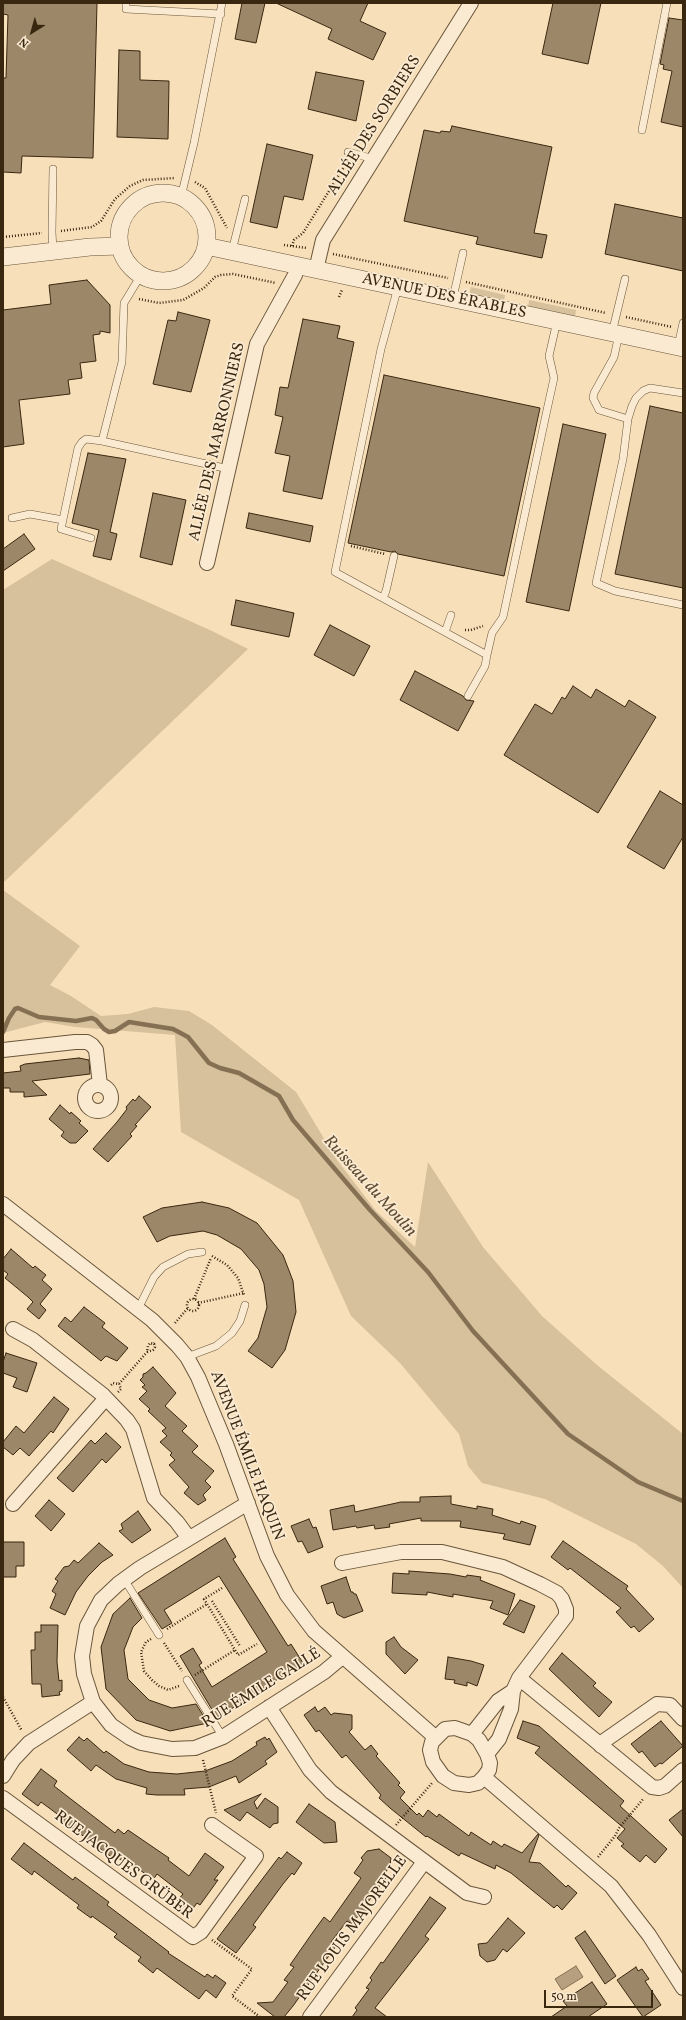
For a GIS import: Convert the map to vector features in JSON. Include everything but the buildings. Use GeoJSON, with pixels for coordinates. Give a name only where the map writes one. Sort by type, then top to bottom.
{"type":"FeatureCollection","features":[{"type":"Feature","properties":{"kind":"street","name":"ALLÉE DES SORBIERS"},"geometry":{"type":"LineString","coordinates":[[316,270],[323,240],[471,3]]}},
{"type":"Feature","properties":{"kind":"street"},"geometry":{"type":"LineString","coordinates":[[166,193],[181,197],[196,209],[202,217],[206,231],[206,246],[196,266],[182,276],[164,281],[141,275],[131,267],[123,255],[120,246],[120,225],[134,204],[148,196],[166,193]]}},
{"type":"Feature","properties":{"kind":"street","name":"AVENUE DES ÉRABLES"},"geometry":{"type":"LineString","coordinates":[[206,246],[234,244],[297,266],[680,348]]}},
{"type":"Feature","properties":{"kind":"street"},"geometry":{"type":"LineString","coordinates":[[3,257],[90,247],[120,246]]}},
{"type":"Feature","properties":{"kind":"street","name":"ALLÉE DES MARRONNIERS"},"geometry":{"type":"LineString","coordinates":[[207,563],[258,344],[295,274],[297,266]]}},
{"type":"Feature","properties":{"kind":"street"},"geometry":{"type":"LineString","coordinates":[[3,1050],[87,1042],[96,1050],[100,1085]]}},
{"type":"Feature","properties":{"kind":"street","name":"AVENUE ÉMILE HAQUIN"},"geometry":{"type":"LineString","coordinates":[[4,1204],[138,1309],[162,1339],[187,1357],[198,1377],[248,1503],[266,1556],[287,1595],[314,1631],[435,1737]]}},
{"type":"Feature","properties":{"kind":"street"},"geometry":{"type":"LineString","coordinates":[[13,1329],[33,1340],[104,1397],[134,1429],[154,1498],[177,1522],[188,1537]]}},
{"type":"Feature","properties":{"kind":"street"},"geometry":{"type":"LineString","coordinates":[[13,1504],[104,1397]]}},
{"type":"Feature","properties":{"kind":"street","name":"RUE ÉMILE GALLÉ"},"geometry":{"type":"LineString","coordinates":[[248,1503],[188,1537],[124,1579],[101,1600],[87,1626],[82,1656],[84,1674],[93,1702],[111,1725],[130,1738],[141,1743],[172,1749],[199,1746],[223,1736],[324,1672],[342,1657]]}},
{"type":"Feature","properties":{"kind":"street"},"geometry":{"type":"LineString","coordinates":[[342,1563],[400,1552],[442,1552],[503,1567],[557,1593],[565,1604],[566,1616],[516,1684],[498,1701],[472,1734]]}},
{"type":"Feature","properties":{"kind":"street"},"geometry":{"type":"LineString","coordinates":[[516,1684],[601,1746],[652,1787],[659,1788],[665,1786],[683,1770]]}},
{"type":"Feature","properties":{"kind":"street"},"geometry":{"type":"LineString","coordinates":[[487,1754],[499,1739],[504,1727],[511,1709],[516,1684]]}},
{"type":"Feature","properties":{"kind":"street"},"geometry":{"type":"LineString","coordinates":[[3,1776],[17,1755],[29,1743],[93,1702]]}},
{"type":"Feature","properties":{"kind":"street"},"geometry":{"type":"LineString","coordinates":[[601,1746],[604,1741],[657,1704],[670,1705],[683,1719]]}},
{"type":"Feature","properties":{"kind":"street","name":"RUE LOUIS MAJORELLE"},"geometry":{"type":"LineString","coordinates":[[269,1707],[310,1770],[347,1805],[467,1893],[484,1897]]}},
{"type":"Feature","properties":{"kind":"street"},"geometry":{"type":"LineString","coordinates":[[445,1729],[459,1729],[472,1734],[479,1740],[487,1754],[490,1763],[489,1770],[484,1778],[478,1783],[469,1785],[454,1783],[443,1776],[436,1768],[431,1756],[430,1746],[435,1737],[445,1729]]}},
{"type":"Feature","properties":{"kind":"street"},"geometry":{"type":"LineString","coordinates":[[484,1778],[611,1886],[638,1920],[683,1988]]}},
{"type":"Feature","properties":{"kind":"street","name":"RUE JACQUES GRÜBER"},"geometry":{"type":"LineString","coordinates":[[3,1798],[188,1935],[193,1937],[201,1932],[256,1856],[212,1825]]}},
{"type":"Feature","properties":{"kind":"street","name":"RUE LOUIS MAJORELLE"},"geometry":{"type":"LineString","coordinates":[[310,2017],[424,1862]]}},
{"type":"Feature","properties":{"kind":"lane"},"geometry":{"type":"LineString","coordinates":[[126,3],[126,9],[221,14]]}},
{"type":"Feature","properties":{"kind":"lane"},"geometry":{"type":"LineString","coordinates":[[181,197],[221,14],[222,3]]}},
{"type":"Feature","properties":{"kind":"lane"},"geometry":{"type":"LineString","coordinates":[[642,130],[667,3]]}},
{"type":"Feature","properties":{"kind":"lane"},"geometry":{"type":"LineString","coordinates":[[350,152],[374,159]]}},
{"type":"Feature","properties":{"kind":"lane"},"geometry":{"type":"LineString","coordinates":[[53,169],[53,251]]}},
{"type":"Feature","properties":{"kind":"lane"},"geometry":{"type":"LineString","coordinates":[[234,244],[245,199]]}},
{"type":"Feature","properties":{"kind":"lane"},"geometry":{"type":"LineString","coordinates":[[452,299],[463,253]]}},
{"type":"Feature","properties":{"kind":"lane"},"geometry":{"type":"LineString","coordinates":[[102,441],[122,362],[124,303],[141,275]]}},
{"type":"Feature","properties":{"kind":"lane"},"geometry":{"type":"LineString","coordinates":[[625,279],[616,315],[614,357],[594,392],[593,398],[599,410],[628,419]]}},
{"type":"Feature","properties":{"kind":"lane"},"geometry":{"type":"LineString","coordinates":[[398,287],[381,349],[335,572],[487,655]]}},
{"type":"Feature","properties":{"kind":"lane"},"geometry":{"type":"LineString","coordinates":[[468,696],[485,666],[492,633],[503,617],[554,378],[549,356],[557,321]]}},
{"type":"Feature","properties":{"kind":"lane"},"geometry":{"type":"LineString","coordinates":[[680,348],[682,326]]}},
{"type":"Feature","properties":{"kind":"lane"},"geometry":{"type":"LineString","coordinates":[[683,393],[658,388],[643,391],[636,398],[628,419],[623,459],[596,583],[615,591],[683,605]]}},
{"type":"Feature","properties":{"kind":"lane"},"geometry":{"type":"LineString","coordinates":[[91,538],[61,529],[78,448],[86,439],[102,441],[228,469]]}},
{"type":"Feature","properties":{"kind":"lane"},"geometry":{"type":"LineString","coordinates":[[12,518],[30,514],[63,520]]}},
{"type":"Feature","properties":{"kind":"lane"},"geometry":{"type":"LineString","coordinates":[[383,598],[394,556]]}},
{"type":"Feature","properties":{"kind":"lane"},"geometry":{"type":"LineString","coordinates":[[445,632],[451,615]]}},
{"type":"Feature","properties":{"kind":"lane"},"geometry":{"type":"LineString","coordinates":[[138,1309],[154,1277],[162,1267],[188,1254],[202,1252]]}},
{"type":"Feature","properties":{"kind":"lane"},"geometry":{"type":"LineString","coordinates":[[187,1357],[216,1346],[232,1333],[240,1321],[245,1305]]}},
{"type":"Feature","properties":{"kind":"lane"},"geometry":{"type":"LineString","coordinates":[[124,1579],[159,1635]]}},
{"type":"Feature","properties":{"kind":"lane"},"geometry":{"type":"LineString","coordinates":[[187,1680],[223,1736]]}},
{"type":"Feature","properties":{"kind":"path"},"geometry":{"type":"LineString","coordinates":[[278,244],[292,246],[294,240],[303,233],[350,152]]}},
{"type":"Feature","properties":{"kind":"path"},"geometry":{"type":"LineString","coordinates":[[3,238],[92,227],[106,216],[120,193],[143,180],[167,177],[185,179],[205,188],[234,244]]}},
{"type":"Feature","properties":{"kind":"path"},"geometry":{"type":"LineString","coordinates":[[358,259],[616,315],[682,326]]}},
{"type":"Feature","properties":{"kind":"path"},"geometry":{"type":"LineString","coordinates":[[130,293],[146,301],[171,302],[183,300],[204,288],[215,277],[233,274],[288,286]]}},
{"type":"Feature","properties":{"kind":"path"},"geometry":{"type":"LineString","coordinates":[[341,544],[394,556]]}},
{"type":"Feature","properties":{"kind":"path"},"geometry":{"type":"LineString","coordinates":[[202,1252],[227,1265],[238,1278],[244,1293],[245,1305]]}},
{"type":"Feature","properties":{"kind":"path"},"geometry":{"type":"LineString","coordinates":[[152,1338],[162,1339],[188,1308],[188,1301],[194,1299],[212,1256]]}},
{"type":"Feature","properties":{"kind":"path"},"geometry":{"type":"LineString","coordinates":[[198,1303],[244,1293]]}},
{"type":"Feature","properties":{"kind":"path"},"geometry":{"type":"LineString","coordinates":[[194,1299],[198,1303]]}},
{"type":"Feature","properties":{"kind":"path"},"geometry":{"type":"LineString","coordinates":[[188,1308],[193,1311],[196,1309],[198,1303]]}},
{"type":"Feature","properties":{"kind":"path"},"geometry":{"type":"LineString","coordinates":[[104,1397],[113,1383],[119,1384],[147,1352]]}},
{"type":"Feature","properties":{"kind":"path"},"geometry":{"type":"LineString","coordinates":[[222,1588],[204,1599],[238,1655],[257,1644]]}},
{"type":"Feature","properties":{"kind":"path"},"geometry":{"type":"LineString","coordinates":[[212,1601],[240,1646]]}},
{"type":"Feature","properties":{"kind":"path"},"geometry":{"type":"LineString","coordinates":[[207,1604],[146,1642],[141,1652],[144,1671],[152,1680],[168,1690],[175,1689],[235,1650]]}},
{"type":"Feature","properties":{"kind":"path"},"geometry":{"type":"LineString","coordinates":[[221,1627],[226,1624]]}},
{"type":"Feature","properties":{"kind":"path"},"geometry":{"type":"LineString","coordinates":[[159,1635],[187,1680]]}},
{"type":"Feature","properties":{"kind":"path"},"geometry":{"type":"LineString","coordinates":[[3,1697],[29,1743]]}},
{"type":"Feature","properties":{"kind":"path"},"geometry":{"type":"LineString","coordinates":[[199,1746],[216,1810],[212,1825]]}},
{"type":"Feature","properties":{"kind":"path"},"geometry":{"type":"LineString","coordinates":[[387,1835],[432,1783]]}},
{"type":"Feature","properties":{"kind":"path"},"geometry":{"type":"LineString","coordinates":[[590,1867],[652,1787]]}},
{"type":"Feature","properties":{"kind":"path"},"geometry":{"type":"LineString","coordinates":[[201,1932],[252,1969],[232,1996],[260,2017]]}},
{"type":"Feature","properties":{"kind":"shaded area"},"geometry":{"type":"Polygon","coordinates":[[[471,287],[505,295],[504,302],[469,294],[471,287]]]}},
{"type":"Feature","properties":{"kind":"shaded area"},"geometry":{"type":"Polygon","coordinates":[[[529,300],[576,310],[575,317],[528,307],[529,300]]]}},
{"type":"Feature","properties":{"kind":"shaded area"},"geometry":{"type":"Polygon","coordinates":[[[52,559],[212,631],[248,649],[3,883],[3,590],[52,559]]]}},
{"type":"Feature","properties":{"kind":"shaded area"},"geometry":{"type":"Polygon","coordinates":[[[3,890],[80,946],[50,985],[71,996],[101,1016],[128,1014],[154,1007],[189,1011],[212,1025],[296,1092],[337,1160],[376,1211],[415,1247],[428,1162],[483,1247],[542,1316],[597,1365],[683,1434],[683,1588],[663,1566],[636,1544],[545,1499],[482,1483],[468,1466],[459,1434],[400,1363],[351,1316],[299,1200],[181,1132],[175,1035],[75,1027],[45,1022],[3,1033],[3,890]]]}},
{"type":"Feature","properties":{"kind":"shaded area"},"geometry":{"type":"Polygon","coordinates":[[[576,1966],[583,1977],[562,1990],[555,1979],[576,1966]]]}},
{"type":"Feature","properties":{"kind":"waterway","name":"Ruisseau du Moulin"},"geometry":{"type":"LineString","coordinates":[[3,1032],[9,1018],[15,1009],[18,1008],[39,1017],[76,1021],[92,1018],[109,1032],[115,1031],[129,1022],[173,1029],[188,1037],[209,1063],[220,1068],[239,1073],[279,1096],[293,1120],[370,1210],[428,1272],[473,1331],[568,1434],[638,1482],[683,1501]]}}]}
